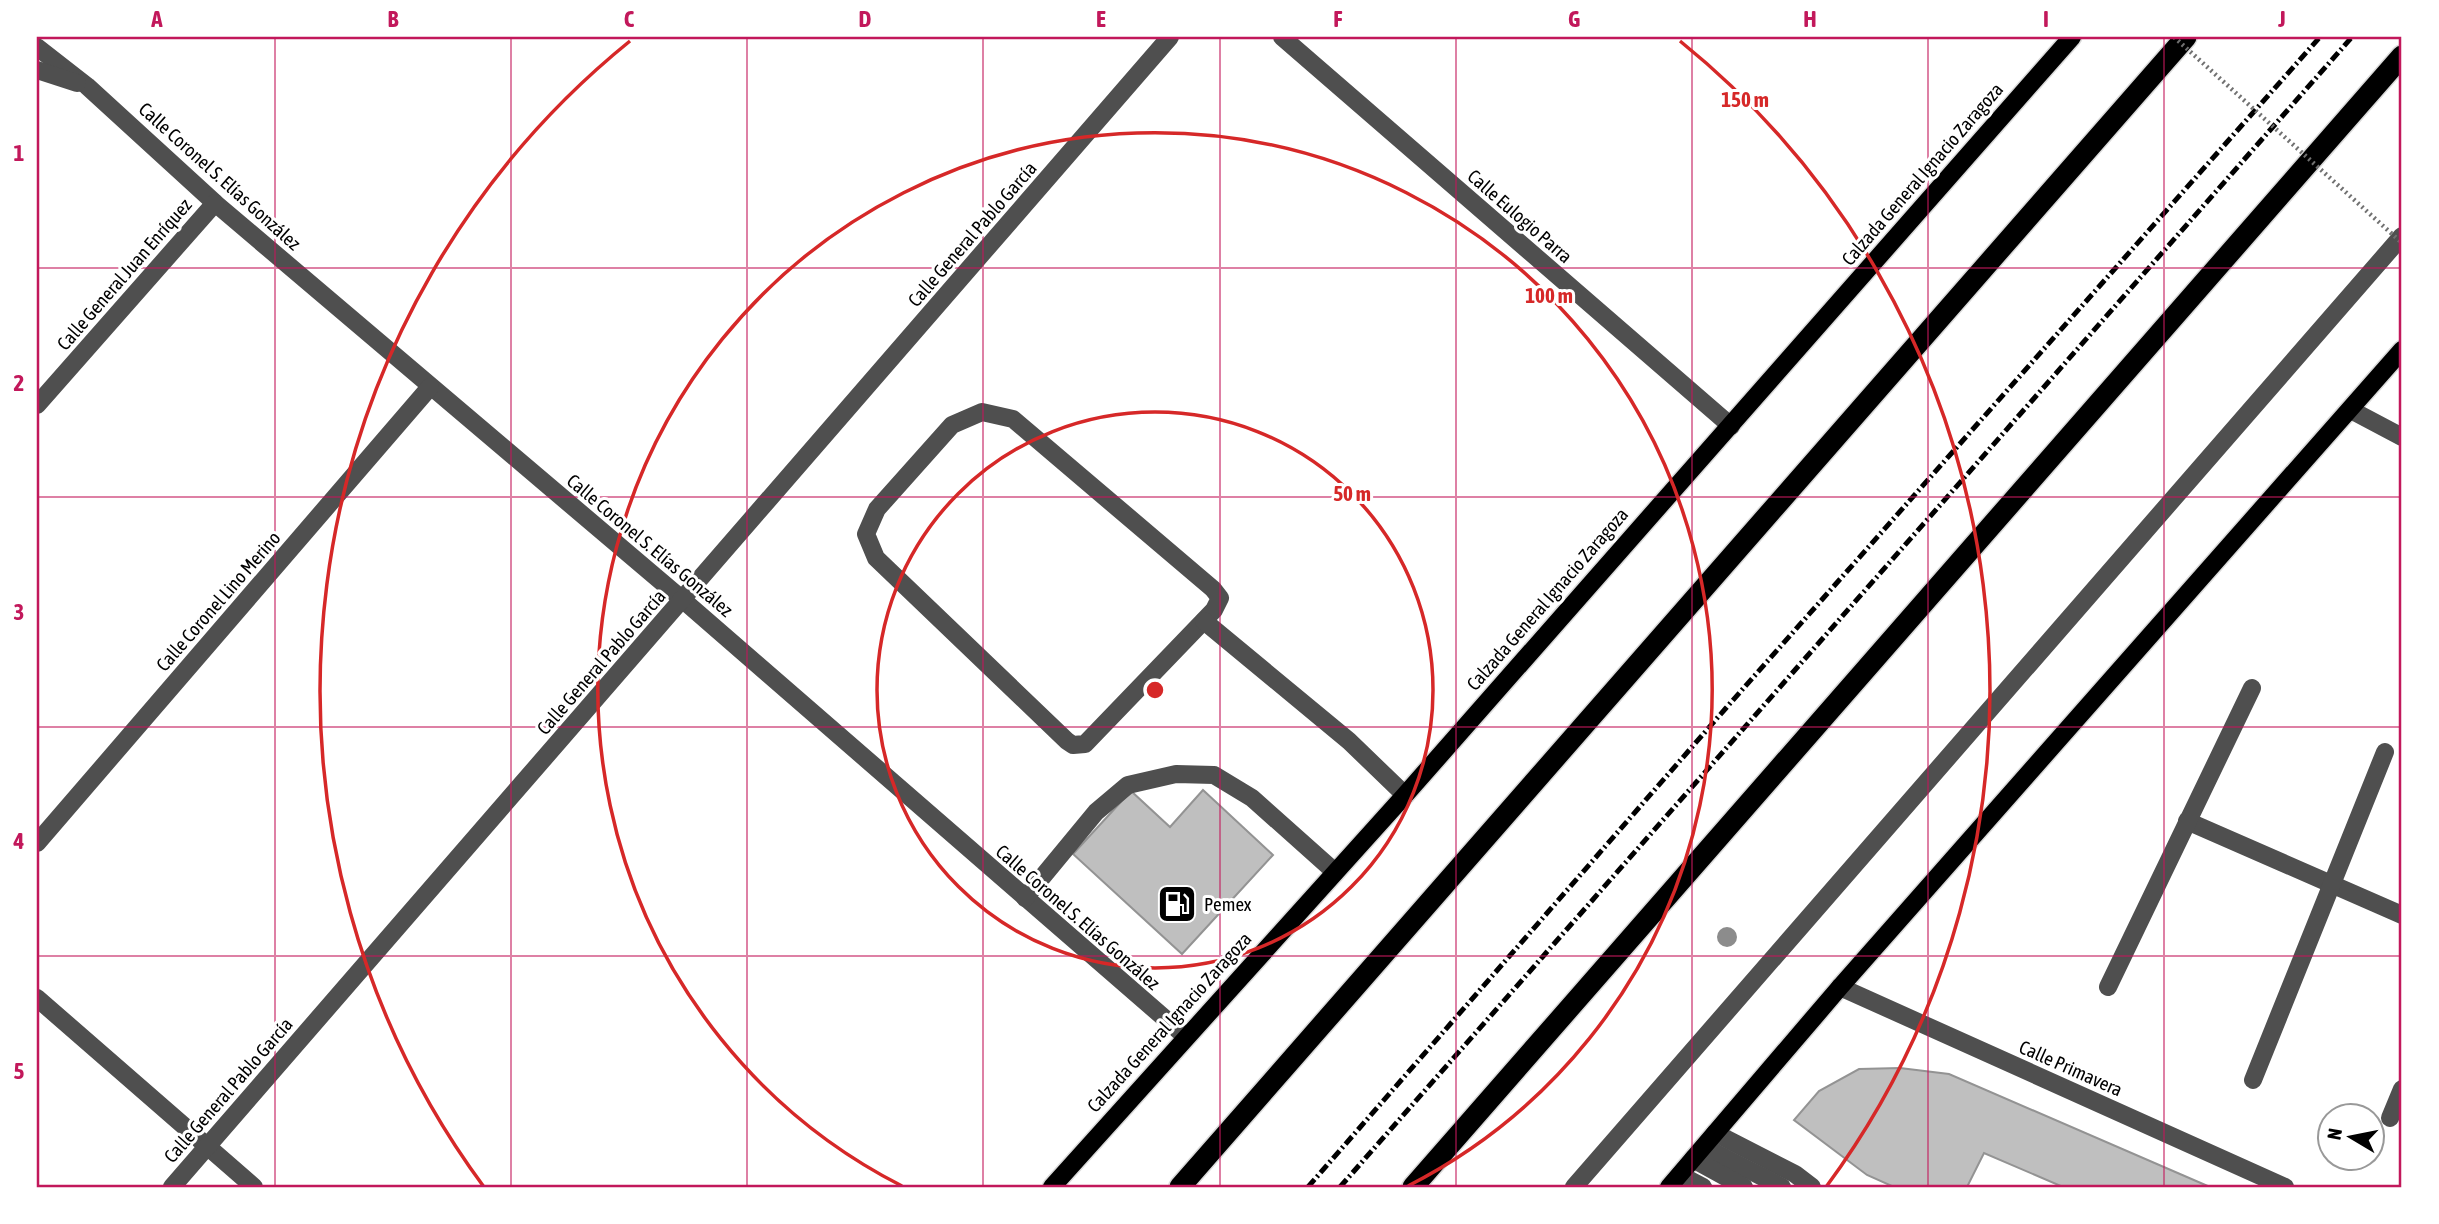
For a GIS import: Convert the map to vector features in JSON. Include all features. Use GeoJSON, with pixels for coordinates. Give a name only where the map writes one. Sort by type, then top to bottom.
{"type":"FeatureCollection","features":[{"type":"Feature","properties":{"kind":"highway"},"geometry":{"type":"LineString","coordinates":[[1180,1187],[2186,37]]}},
{"type":"Feature","properties":{"kind":"highway"},"geometry":{"type":"LineString","coordinates":[[1413,1187],[2402,56]]}},
{"type":"Feature","properties":{"kind":"main road","name":"Calzada General Ignacio Zaragoza"},"geometry":{"type":"LineString","coordinates":[[1052,1187],[1405,795],[2072,37]]}},
{"type":"Feature","properties":{"kind":"main road"},"geometry":{"type":"LineString","coordinates":[[1674,1181],[1840,988],[2402,350]]}},
{"type":"Feature","properties":{"kind":"street","name":"Calle General Pablo García"},"geometry":{"type":"LineString","coordinates":[[172,1187],[1170,37]]}},
{"type":"Feature","properties":{"kind":"street","name":"Calle Eulogio Parra"},"geometry":{"type":"LineString","coordinates":[[1282,37],[1731,426]]}},
{"type":"Feature","properties":{"kind":"street","name":"Calle Coronel S. Elías González"},"geometry":{"type":"LineString","coordinates":[[37,47],[87,86],[215,202],[682,600],[1185,1037]]}},
{"type":"Feature","properties":{"kind":"street","name":"Calle Coronel S. Elías González"},"geometry":{"type":"LineString","coordinates":[[37,70],[87,86]]}},
{"type":"Feature","properties":{"kind":"street","name":"Calle General Juan Enríquez"},"geometry":{"type":"LineString","coordinates":[[37,405],[215,202]]}},
{"type":"Feature","properties":{"kind":"street"},"geometry":{"type":"LineString","coordinates":[[1574,1187],[2402,236]]}},
{"type":"Feature","properties":{"kind":"street","name":"Calle Coronel Lino Merino"},"geometry":{"type":"LineString","coordinates":[[37,843],[430,387]]}},
{"type":"Feature","properties":{"kind":"street"},"geometry":{"type":"LineString","coordinates":[[2351,410],[2402,437]]}},
{"type":"Feature","properties":{"kind":"street"},"geometry":{"type":"LineString","coordinates":[[982,412],[998,414],[1013,419],[1217,593],[1218,605],[1204,621],[1090,741],[1073,745],[876,558],[866,534],[877,509],[952,425],[982,412]]}},
{"type":"Feature","properties":{"kind":"street"},"geometry":{"type":"LineString","coordinates":[[1204,621],[1349,741],[1405,795]]}},
{"type":"Feature","properties":{"kind":"street"},"geometry":{"type":"LineString","coordinates":[[2108,987],[2252,688]]}},
{"type":"Feature","properties":{"kind":"street"},"geometry":{"type":"LineString","coordinates":[[2253,1080],[2385,752]]}},
{"type":"Feature","properties":{"kind":"street"},"geometry":{"type":"LineString","coordinates":[[1025,898],[1096,812],[1128,785],[1176,774],[1214,775],[1243,792],[1335,872]]}},
{"type":"Feature","properties":{"kind":"street"},"geometry":{"type":"LineString","coordinates":[[2187,821],[2402,915]]}},
{"type":"Feature","properties":{"kind":"street","name":"Calle Primavera"},"geometry":{"type":"LineString","coordinates":[[1840,988],[2285,1187]]}},
{"type":"Feature","properties":{"kind":"street"},"geometry":{"type":"LineString","coordinates":[[37,998],[254,1187]]}},
{"type":"Feature","properties":{"kind":"street"},"geometry":{"type":"LineString","coordinates":[[2390,1118],[2402,1089]]}},
{"type":"Feature","properties":{"kind":"street"},"geometry":{"type":"LineString","coordinates":[[1704,1147],[1744,1187]]}},
{"type":"Feature","properties":{"kind":"street"},"geometry":{"type":"LineString","coordinates":[[1704,1147],[1782,1187]]}},
{"type":"Feature","properties":{"kind":"street"},"geometry":{"type":"LineString","coordinates":[[1704,1147],[1795,1174],[1812,1187]]}},
{"type":"Feature","properties":{"kind":"street"},"geometry":{"type":"LineString","coordinates":[[1674,1181],[1703,1187]]}},
{"type":"Feature","properties":{"kind":"path"},"geometry":{"type":"LineString","coordinates":[[2174,37],[2402,243]]}},
{"type":"Feature","properties":{"kind":"building","name":"Pemex"},"geometry":{"type":"Polygon","coordinates":[[[1203,790],[1273,855],[1182,954],[1073,854],[1131,791],[1170,827],[1203,790]]]}},
{"type":"Feature","properties":{"kind":"building"},"geometry":{"type":"Polygon","coordinates":[[[1900,1068],[1949,1074],[2210,1187],[2063,1187],[1984,1153],[1967,1187],[1894,1187],[1867,1175],[1794,1120],[1819,1091],[1859,1069],[1900,1068]]]}},
{"type":"Feature","properties":{"kind":"railway"},"geometry":{"type":"LineString","coordinates":[[1308,1187],[1726,708],[2320,37]]}},
{"type":"Feature","properties":{"kind":"railway"},"geometry":{"type":"LineString","coordinates":[[1340,1187],[2352,37]]}},
{"type":"Feature","properties":{"kind":"place","name":"Pemex"},"geometry":{"type":"Point","coordinates":[1177,904]}}]}
